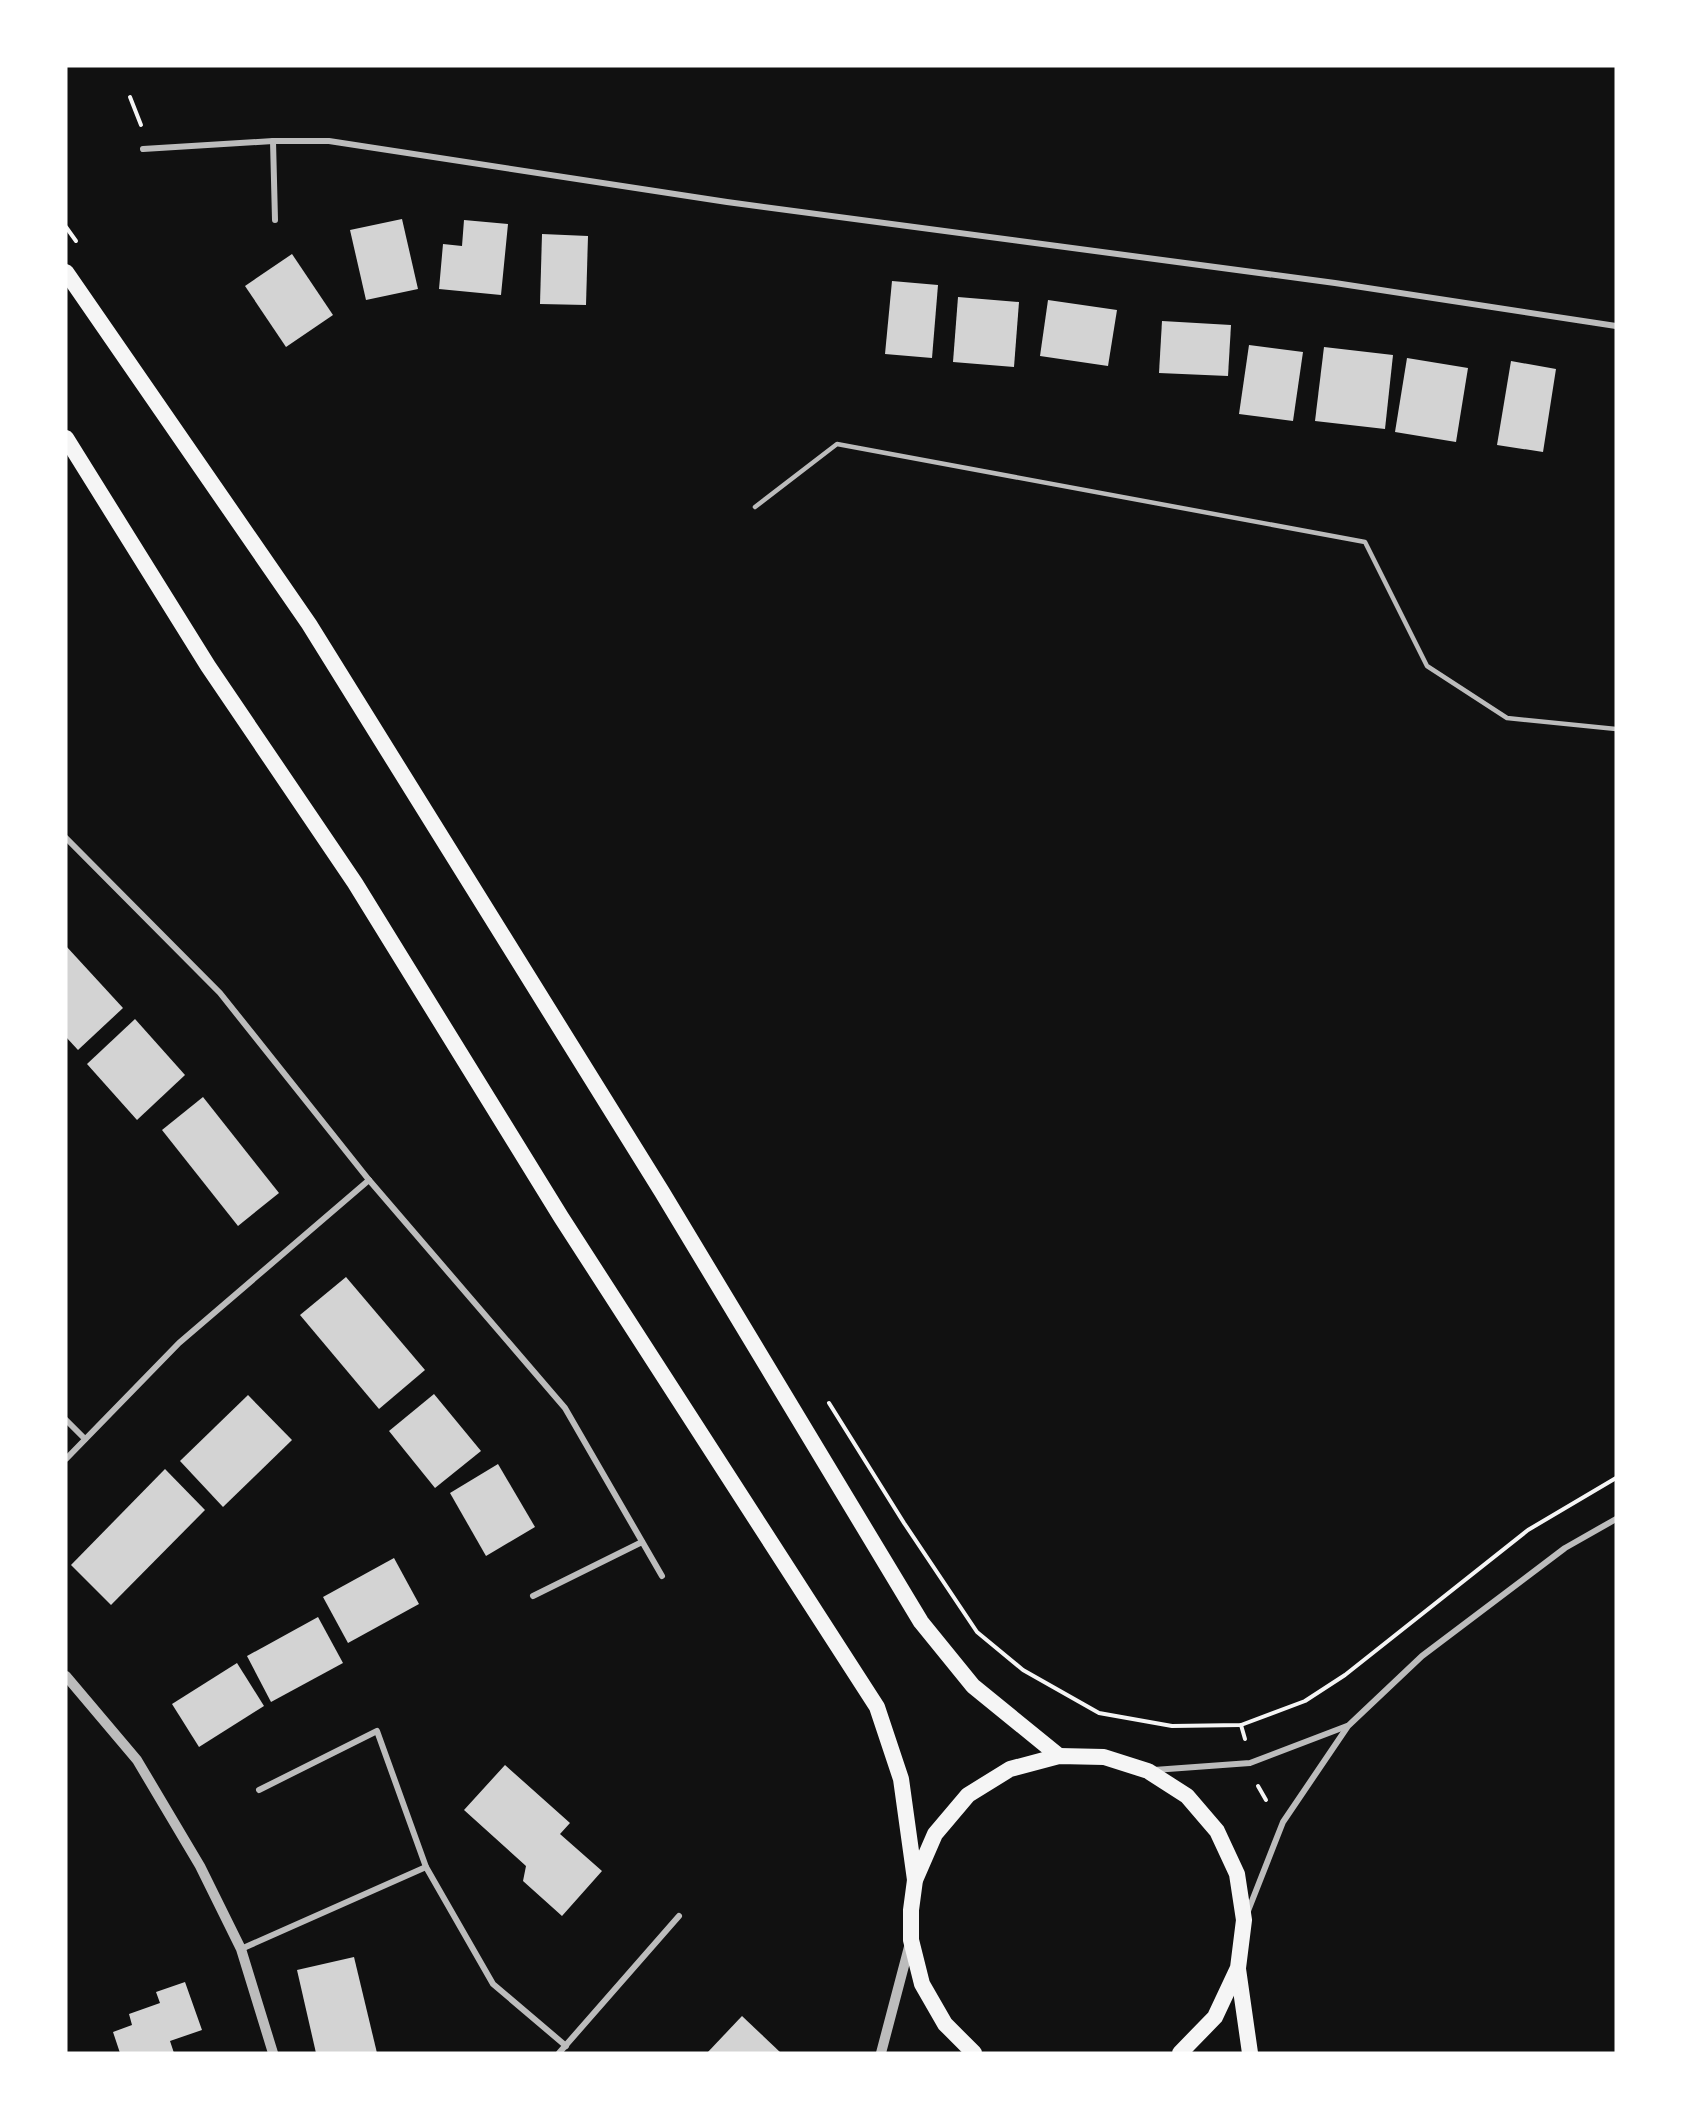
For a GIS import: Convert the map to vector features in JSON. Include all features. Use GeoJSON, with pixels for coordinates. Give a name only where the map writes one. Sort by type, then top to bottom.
{"type":"FeatureCollection","features":[{"type":"Feature","properties":{"kind":"highway"},"geometry":{"type":"LineString","coordinates":[[66,272],[309,624],[662,1192],[921,1622],[973,1686],[1059,1756]]}},
{"type":"Feature","properties":{"kind":"highway"},"geometry":{"type":"LineString","coordinates":[[66,438],[208,666],[355,883],[561,1217],[877,1707],[901,1779],[915,1880],[911,1910],[911,1940],[922,1984],[945,2024],[974,2053]]}},
{"type":"Feature","properties":{"kind":"highway"},"geometry":{"type":"LineString","coordinates":[[915,1880],[935,1834],[968,1796],[1010,1769],[1059,1756],[1104,1757],[1148,1771],[1187,1796],[1217,1831],[1237,1874],[1244,1920],[1238,1968],[1250,2053]]}},
{"type":"Feature","properties":{"kind":"highway"},"geometry":{"type":"LineString","coordinates":[[1180,2053],[1215,2018],[1238,1968]]}},
{"type":"Feature","properties":{"kind":"street"},"geometry":{"type":"LineString","coordinates":[[273,141],[275,220]]}},
{"type":"Feature","properties":{"kind":"street"},"geometry":{"type":"LineString","coordinates":[[143,149],[273,141],[329,141],[715,200],[1335,283],[1616,326]]}},
{"type":"Feature","properties":{"kind":"street"},"geometry":{"type":"LineString","coordinates":[[66,838],[220,993],[369,1180],[565,1408],[662,1576]]}},
{"type":"Feature","properties":{"kind":"street"},"geometry":{"type":"LineString","coordinates":[[66,1459],[179,1343],[369,1180]]}},
{"type":"Feature","properties":{"kind":"street"},"geometry":{"type":"LineString","coordinates":[[66,1420],[85,1439]]}},
{"type":"Feature","properties":{"kind":"street"},"geometry":{"type":"LineString","coordinates":[[1244,1920],[1283,1822],[1348,1726],[1422,1656],[1565,1548],[1616,1519]]}},
{"type":"Feature","properties":{"kind":"street"},"geometry":{"type":"LineString","coordinates":[[533,1596],[642,1542]]}},
{"type":"Feature","properties":{"kind":"street"},"geometry":{"type":"LineString","coordinates":[[66,1676],[137,1760],[200,1866],[241,1949],[273,2053]]}},
{"type":"Feature","properties":{"kind":"street"},"geometry":{"type":"LineString","coordinates":[[1148,1771],[1250,1762],[1348,1726]]}},
{"type":"Feature","properties":{"kind":"street"},"geometry":{"type":"LineString","coordinates":[[259,1790],[377,1731],[426,1867],[493,1984],[566,2046]]}},
{"type":"Feature","properties":{"kind":"street"},"geometry":{"type":"LineString","coordinates":[[241,1949],[426,1867]]}},
{"type":"Feature","properties":{"kind":"street"},"geometry":{"type":"LineString","coordinates":[[559,2053],[679,1916]]}},
{"type":"Feature","properties":{"kind":"street"},"geometry":{"type":"LineString","coordinates":[[881,2053],[911,1940]]}},
{"type":"Feature","properties":{"kind":"lane"},"geometry":{"type":"LineString","coordinates":[[755,507],[837,444],[1365,542],[1427,666],[1507,718],[1616,729]]}},
{"type":"Feature","properties":{"kind":"path"},"geometry":{"type":"LineString","coordinates":[[66,227],[79,246]]}},
{"type":"Feature","properties":{"kind":"path"},"geometry":{"type":"LineString","coordinates":[[828,1402],[904,1523],[977,1632],[1023,1670],[1099,1713],[1172,1726],[1242,1725],[1305,1701],[1346,1676],[1528,1530],[1616,1478]]}},
{"type":"Feature","properties":{"kind":"building"},"geometry":{"type":"Polygon","coordinates":[[[402,219],[418,289],[366,300],[350,230],[402,219]]]}},
{"type":"Feature","properties":{"kind":"building"},"geometry":{"type":"Polygon","coordinates":[[[464,220],[508,224],[501,295],[439,289],[443,244],[462,246],[464,220]]]}},
{"type":"Feature","properties":{"kind":"building"},"geometry":{"type":"Polygon","coordinates":[[[542,234],[588,236],[586,305],[540,304],[542,234]]]}},
{"type":"Feature","properties":{"kind":"building"},"geometry":{"type":"Polygon","coordinates":[[[292,254],[333,315],[286,347],[245,286],[292,254]]]}},
{"type":"Feature","properties":{"kind":"building"},"geometry":{"type":"Polygon","coordinates":[[[892,281],[938,285],[932,358],[885,354],[892,281]]]}},
{"type":"Feature","properties":{"kind":"building"},"geometry":{"type":"Polygon","coordinates":[[[958,297],[1019,302],[1014,367],[953,362],[958,297]]]}},
{"type":"Feature","properties":{"kind":"building"},"geometry":{"type":"Polygon","coordinates":[[[1048,300],[1117,310],[1108,366],[1040,356],[1048,300]]]}},
{"type":"Feature","properties":{"kind":"building"},"geometry":{"type":"Polygon","coordinates":[[[1162,321],[1231,325],[1228,376],[1159,373],[1162,321]]]}},
{"type":"Feature","properties":{"kind":"building"},"geometry":{"type":"Polygon","coordinates":[[[1249,345],[1303,352],[1293,421],[1239,414],[1249,345]]]}},
{"type":"Feature","properties":{"kind":"building"},"geometry":{"type":"Polygon","coordinates":[[[1324,347],[1393,355],[1385,429],[1315,421],[1324,347]]]}},
{"type":"Feature","properties":{"kind":"building"},"geometry":{"type":"Polygon","coordinates":[[[1407,358],[1468,368],[1456,442],[1395,432],[1407,358]]]}},
{"type":"Feature","properties":{"kind":"building"},"geometry":{"type":"Polygon","coordinates":[[[1511,361],[1556,369],[1543,452],[1497,445],[1511,361]]]}},
{"type":"Feature","properties":{"kind":"building"},"geometry":{"type":"Polygon","coordinates":[[[66,946],[123,1008],[78,1050],[66,1037],[66,946]]]}},
{"type":"Feature","properties":{"kind":"building"},"geometry":{"type":"Polygon","coordinates":[[[135,1019],[185,1075],[137,1120],[87,1064],[135,1019]]]}},
{"type":"Feature","properties":{"kind":"building"},"geometry":{"type":"Polygon","coordinates":[[[203,1097],[279,1193],[238,1226],[162,1130],[203,1097]]]}},
{"type":"Feature","properties":{"kind":"building"},"geometry":{"type":"Polygon","coordinates":[[[346,1277],[425,1370],[379,1409],[300,1315],[346,1277]]]}},
{"type":"Feature","properties":{"kind":"building"},"geometry":{"type":"Polygon","coordinates":[[[434,1394],[481,1451],[435,1488],[389,1431],[434,1394]]]}},
{"type":"Feature","properties":{"kind":"building"},"geometry":{"type":"Polygon","coordinates":[[[248,1395],[292,1440],[223,1507],[180,1461],[248,1395]]]}},
{"type":"Feature","properties":{"kind":"building"},"geometry":{"type":"Polygon","coordinates":[[[498,1464],[535,1527],[486,1556],[450,1493],[498,1464]]]}},
{"type":"Feature","properties":{"kind":"building"},"geometry":{"type":"Polygon","coordinates":[[[165,1469],[205,1510],[111,1605],[71,1565],[165,1469]]]}},
{"type":"Feature","properties":{"kind":"building"},"geometry":{"type":"Polygon","coordinates":[[[394,1558],[419,1604],[348,1643],[323,1597],[394,1558]]]}},
{"type":"Feature","properties":{"kind":"building"},"geometry":{"type":"Polygon","coordinates":[[[318,1617],[343,1663],[271,1702],[247,1656],[318,1617]]]}},
{"type":"Feature","properties":{"kind":"building"},"geometry":{"type":"Polygon","coordinates":[[[237,1663],[264,1706],[199,1747],[172,1704],[237,1663]]]}},
{"type":"Feature","properties":{"kind":"building"},"geometry":{"type":"Polygon","coordinates":[[[505,1765],[570,1823],[560,1834],[602,1871],[562,1916],[523,1881],[526,1866],[464,1810],[505,1765]]]}},
{"type":"Feature","properties":{"kind":"building"},"geometry":{"type":"Polygon","coordinates":[[[354,1957],[377,2053],[316,2053],[297,1970],[354,1957]]]}},
{"type":"Feature","properties":{"kind":"building"},"geometry":{"type":"Polygon","coordinates":[[[185,1982],[202,2030],[170,2041],[174,2053],[120,2053],[113,2032],[132,2025],[129,2014],[160,2003],[156,1992],[185,1982]]]}},
{"type":"Feature","properties":{"kind":"building"},"geometry":{"type":"Polygon","coordinates":[[[742,2016],[781,2053],[707,2053],[742,2016]]]}}]}
